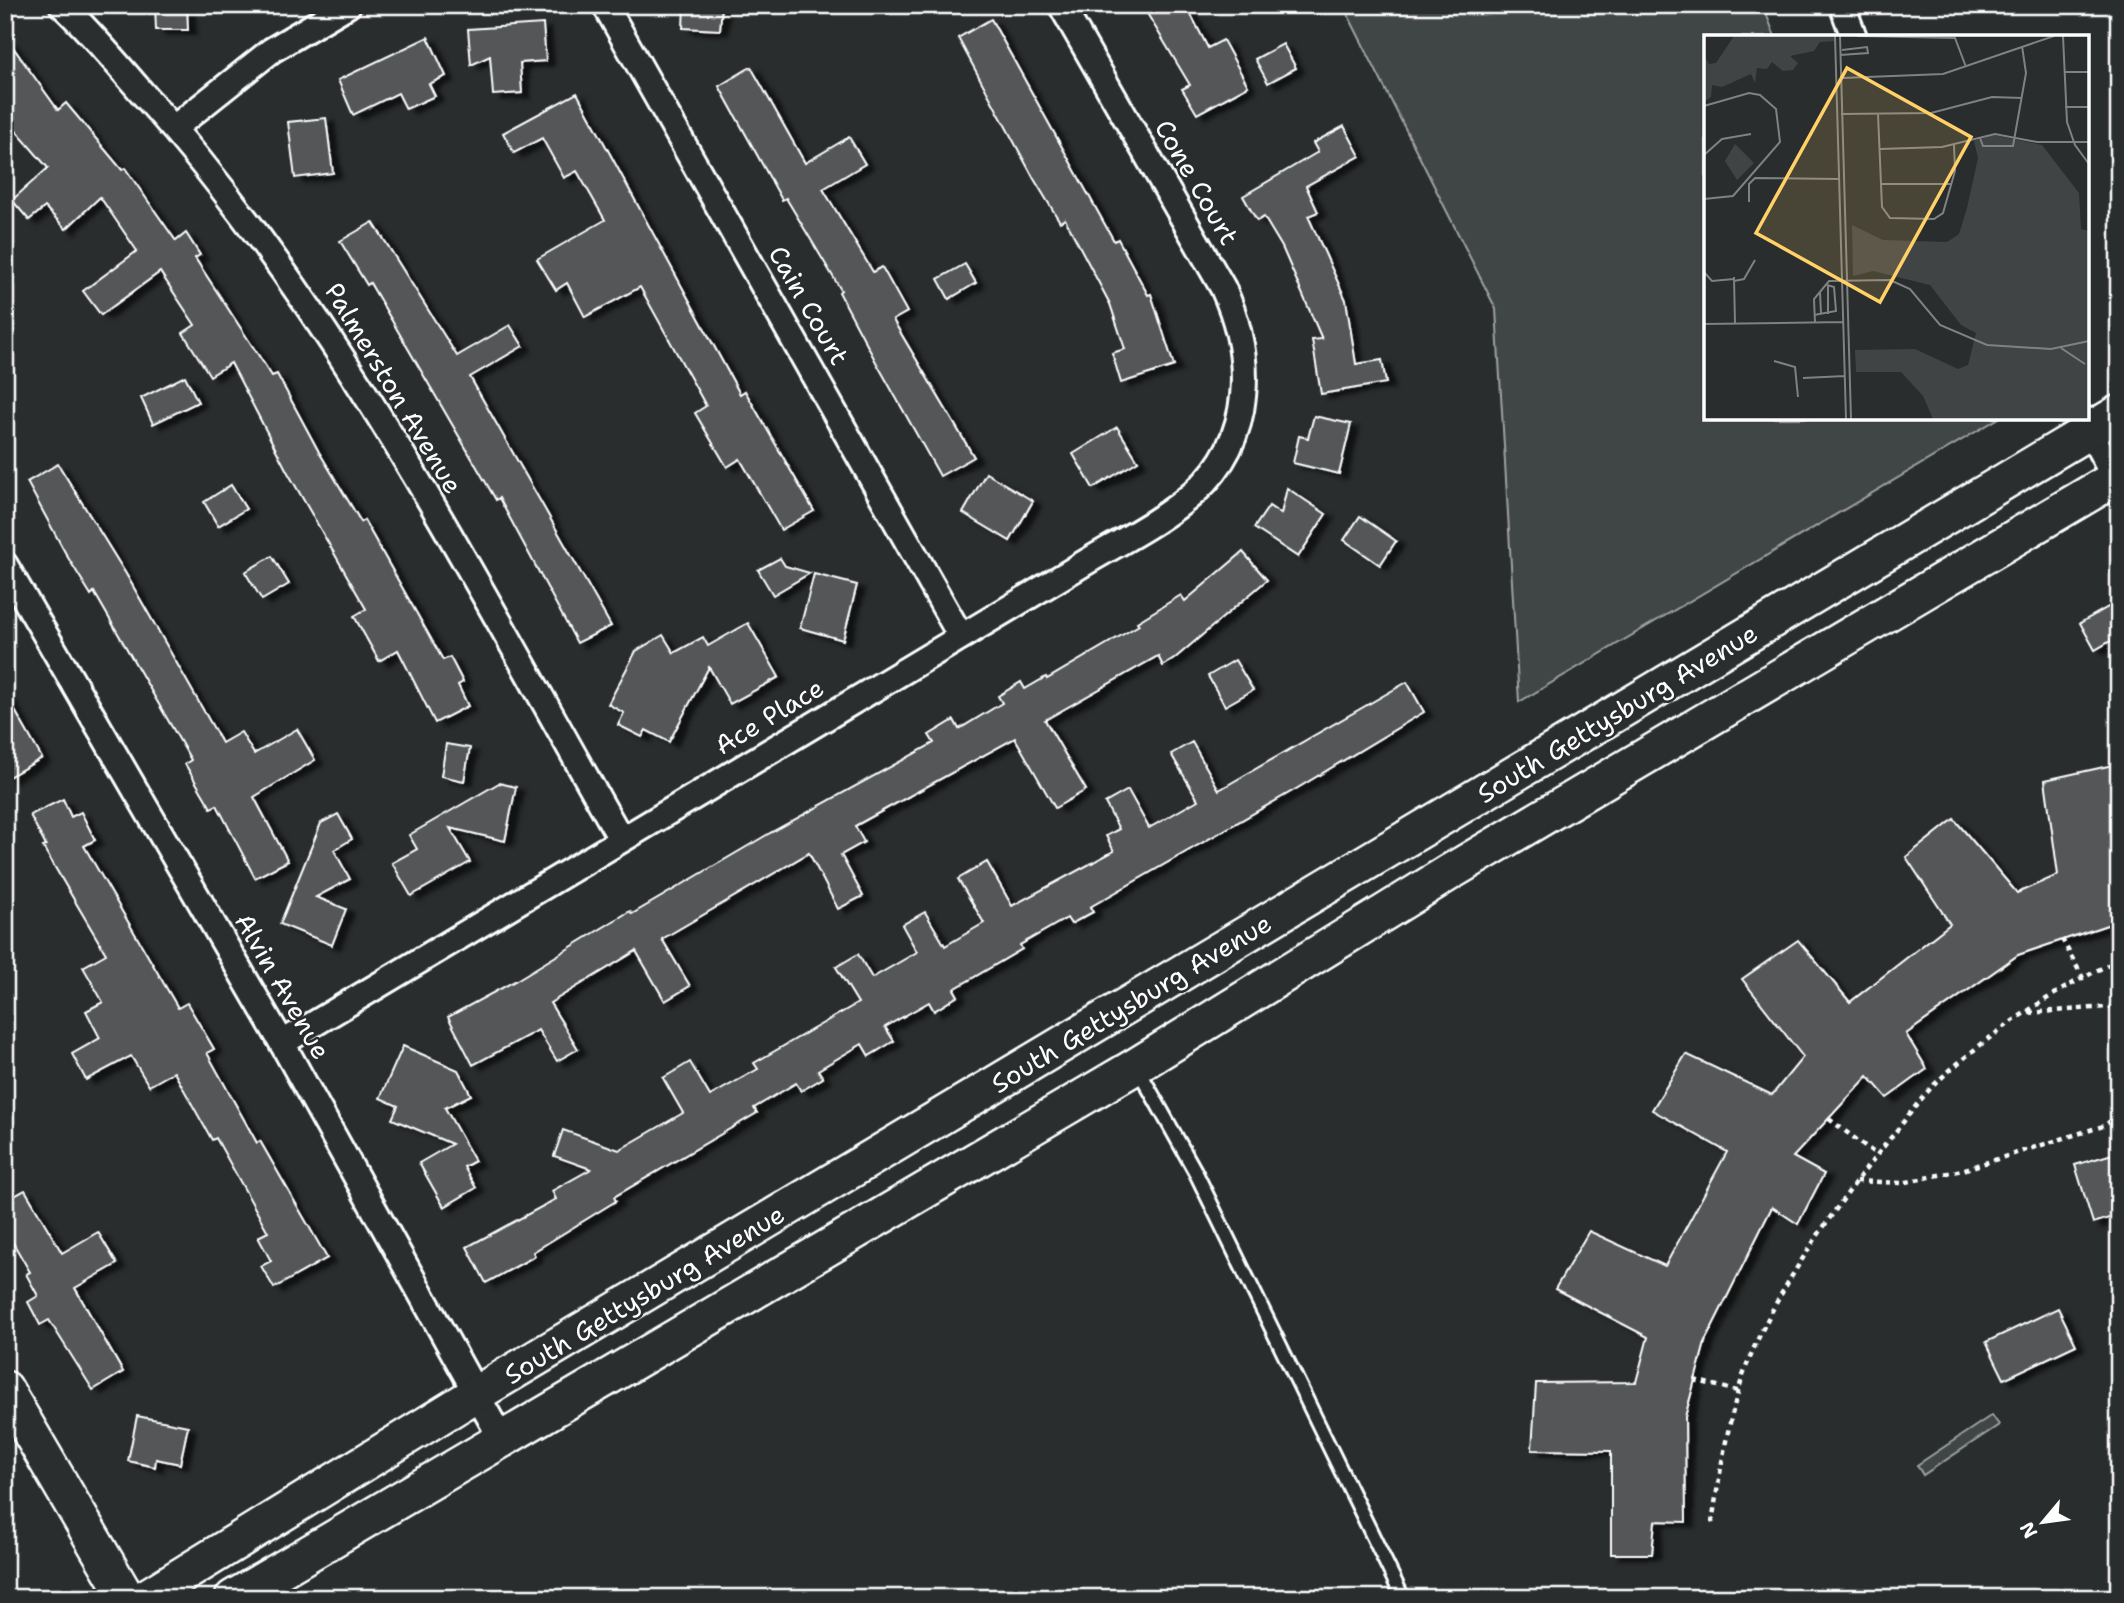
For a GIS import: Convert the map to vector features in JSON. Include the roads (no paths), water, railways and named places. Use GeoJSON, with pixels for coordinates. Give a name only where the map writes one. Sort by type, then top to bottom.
{"type":"FeatureCollection","features":[{"type":"Feature","properties":{"kind":"main road","name":"South Gettysburg Avenue"},"geometry":{"type":"LineString","coordinates":[[145,1598],[476,1394],[2098,421]]}},
{"type":"Feature","properties":{"kind":"main road","name":"South Gettysburg Avenue"},"geometry":{"type":"LineString","coordinates":[[233,1598],[1136,1066],[1450,872],[2117,482]]}},
{"type":"Feature","properties":{"kind":"main road"},"geometry":{"type":"LineString","coordinates":[[5,1389],[127,1598]]}},
{"type":"Feature","properties":{"kind":"street","name":"Palmerston Avenue"},"geometry":{"type":"LineString","coordinates":[[62,5],[174,128],[260,234],[357,377],[621,839]]}},
{"type":"Feature","properties":{"kind":"street"},"geometry":{"type":"LineString","coordinates":[[174,128],[272,50],[348,5]]}},
{"type":"Feature","properties":{"kind":"street","name":"Cain Court"},"geometry":{"type":"LineString","coordinates":[[605,5],[960,635]]}},
{"type":"Feature","properties":{"kind":"street","name":"Cone Court"},"geometry":{"type":"LineString","coordinates":[[1061,5],[1223,288],[1241,336],[1245,357],[1243,400]]}},
{"type":"Feature","properties":{"kind":"street"},"geometry":{"type":"LineString","coordinates":[[1842,5],[1853,35]]}},
{"type":"Feature","properties":{"kind":"street","name":"Ace Place"},"geometry":{"type":"LineString","coordinates":[[282,1043],[960,635],[1073,570],[1195,492],[1209,478],[1230,445],[1243,400]]}},
{"type":"Feature","properties":{"kind":"street"},"geometry":{"type":"LineString","coordinates":[[2098,421],[2117,482]]}},
{"type":"Feature","properties":{"kind":"street","name":"Alvin Avenue"},"geometry":{"type":"LineString","coordinates":[[5,565],[282,1043],[502,1440]]}},
{"type":"Feature","properties":{"kind":"lane"},"geometry":{"type":"LineString","coordinates":[[1136,1066],[1195,1171],[1403,1598]]}}]}
